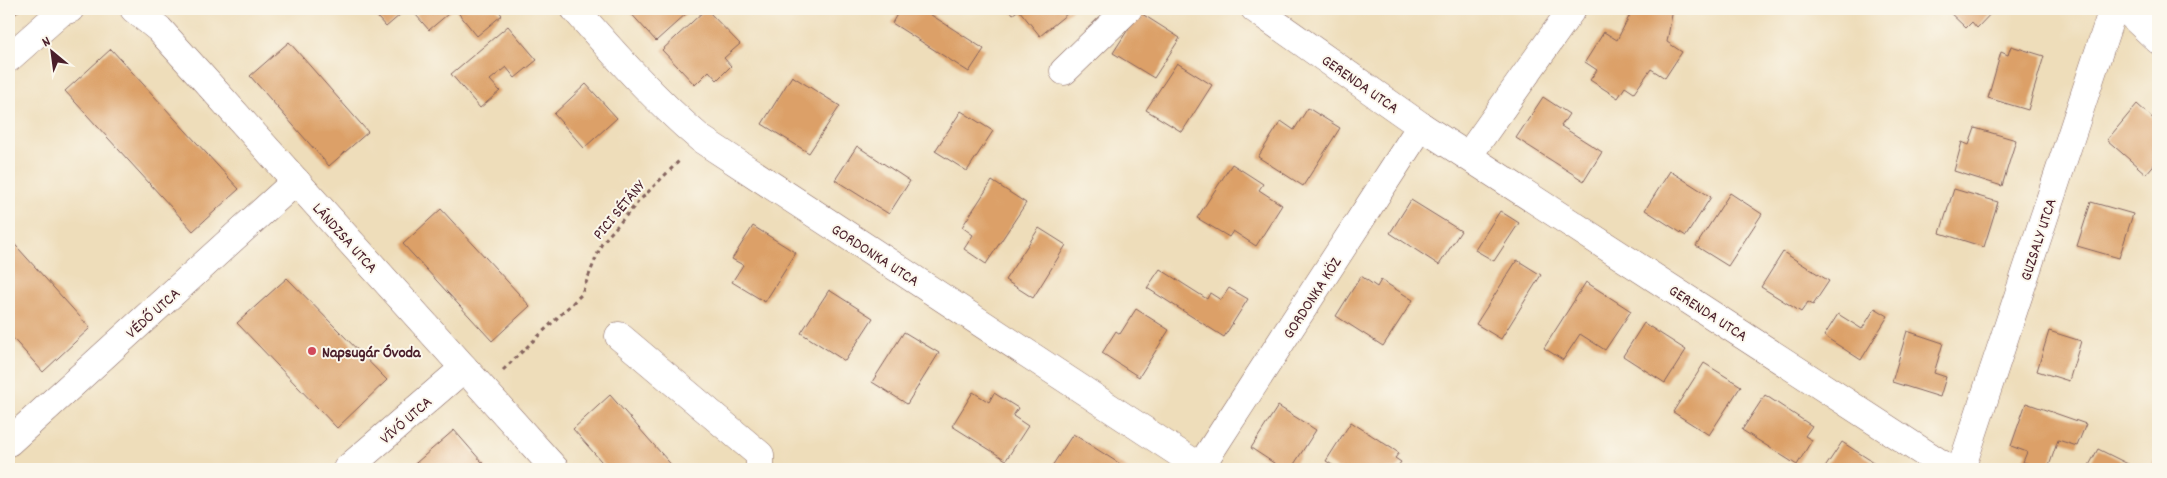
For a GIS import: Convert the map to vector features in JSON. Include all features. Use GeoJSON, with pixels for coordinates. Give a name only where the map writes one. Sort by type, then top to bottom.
{"type":"FeatureCollection","features":[{"type":"Feature","properties":{"kind":"street"},"geometry":{"type":"LineString","coordinates":[[9,58],[61,12],[70,9]]}},
{"type":"Feature","properties":{"kind":"street","name":"LÁNDZSA UTCA"},"geometry":{"type":"LineString","coordinates":[[134,9],[159,29],[555,469]]}},
{"type":"Feature","properties":{"kind":"street","name":"GORDONKA UTCA"},"geometry":{"type":"LineString","coordinates":[[575,9],[631,74],[665,109],[701,139],[1202,468]]}},
{"type":"Feature","properties":{"kind":"street"},"geometry":{"type":"LineString","coordinates":[[1064,71],[1128,9]]}},
{"type":"Feature","properties":{"kind":"street","name":"GERENDA UTCA"},"geometry":{"type":"LineString","coordinates":[[1255,9],[1421,126],[1949,469]]}},
{"type":"Feature","properties":{"kind":"street"},"geometry":{"type":"LineString","coordinates":[[1468,156],[1572,9]]}},
{"type":"Feature","properties":{"kind":"street","name":"GUZSALY UTCA"},"geometry":{"type":"LineString","coordinates":[[1961,469],[2113,9]]}},
{"type":"Feature","properties":{"kind":"street"},"geometry":{"type":"LineString","coordinates":[[2125,9],[2158,40]]}},
{"type":"Feature","properties":{"kind":"street","name":"GORDONKA KÖZ"},"geometry":{"type":"LineString","coordinates":[[1202,468],[1421,126]]}},
{"type":"Feature","properties":{"kind":"street","name":"VÉDŐ UTCA"},"geometry":{"type":"LineString","coordinates":[[9,442],[296,181]]}},
{"type":"Feature","properties":{"kind":"street"},"geometry":{"type":"LineString","coordinates":[[619,336],[760,454],[760,469]]}},
{"type":"Feature","properties":{"kind":"street","name":"VÍVÓ UTCA"},"geometry":{"type":"LineString","coordinates":[[347,469],[464,368]]}},
{"type":"Feature","properties":{"kind":"path","name":"PICI SÉTÁNY"},"geometry":{"type":"LineString","coordinates":[[483,389],[581,295],[602,243],[639,201],[701,139]]}},
{"type":"Feature","properties":{"kind":"building"},"geometry":{"type":"Polygon","coordinates":[[[9,9],[21,9],[9,20],[9,9]]]}},
{"type":"Feature","properties":{"kind":"building"},"geometry":{"type":"Polygon","coordinates":[[[370,9],[407,9],[386,27],[370,9]]]}},
{"type":"Feature","properties":{"kind":"building"},"geometry":{"type":"Polygon","coordinates":[[[423,9],[454,9],[429,30],[416,15],[423,9]]]}},
{"type":"Feature","properties":{"kind":"building"},"geometry":{"type":"Polygon","coordinates":[[[455,9],[497,9],[502,15],[477,36],[455,9]]]}},
{"type":"Feature","properties":{"kind":"building"},"geometry":{"type":"Polygon","coordinates":[[[627,9],[684,9],[687,13],[656,41],[627,9]]]}},
{"type":"Feature","properties":{"kind":"building"},"geometry":{"type":"Polygon","coordinates":[[[706,9],[740,44],[724,58],[731,66],[717,80],[709,71],[695,85],[662,50],[706,9]]]}},
{"type":"Feature","properties":{"kind":"building"},"geometry":{"type":"Polygon","coordinates":[[[900,9],[922,9],[984,49],[969,72],[892,23],[900,9]]]}},
{"type":"Feature","properties":{"kind":"building"},"geometry":{"type":"Polygon","coordinates":[[[1009,9],[1073,9],[1040,36],[1019,10],[1013,14],[1009,9]]]}},
{"type":"Feature","properties":{"kind":"building"},"geometry":{"type":"Polygon","coordinates":[[[1633,9],[1673,9],[1667,42],[1682,52],[1665,78],[1651,69],[1634,93],[1625,87],[1618,98],[1590,80],[1597,70],[1585,62],[1604,32],[1617,40],[1633,9]]]}},
{"type":"Feature","properties":{"kind":"building"},"geometry":{"type":"Polygon","coordinates":[[[1946,9],[1995,9],[1977,28],[1972,22],[1966,28],[1946,9]]]}},
{"type":"Feature","properties":{"kind":"building"},"geometry":{"type":"Polygon","coordinates":[[[1139,12],[1180,38],[1154,78],[1113,53],[1139,12]]]}},
{"type":"Feature","properties":{"kind":"building"},"geometry":{"type":"Polygon","coordinates":[[[508,26],[537,60],[515,78],[506,67],[490,80],[500,91],[480,108],[451,74],[508,26]]]}},
{"type":"Feature","properties":{"kind":"building"},"geometry":{"type":"Polygon","coordinates":[[[289,42],[368,132],[329,166],[250,76],[289,42]]]}},
{"type":"Feature","properties":{"kind":"building"},"geometry":{"type":"Polygon","coordinates":[[[2011,46],[2044,56],[2028,110],[1988,98],[2001,52],[2008,55],[2011,46]]]}},
{"type":"Feature","properties":{"kind":"building"},"geometry":{"type":"Polygon","coordinates":[[[111,49],[239,189],[193,231],[65,91],[111,49]]]}},
{"type":"Feature","properties":{"kind":"building"},"geometry":{"type":"Polygon","coordinates":[[[1177,63],[1212,85],[1182,132],[1146,110],[1177,63]]]}},
{"type":"Feature","properties":{"kind":"building"},"geometry":{"type":"Polygon","coordinates":[[[792,76],[840,106],[809,153],[762,124],[792,76]]]}},
{"type":"Feature","properties":{"kind":"building"},"geometry":{"type":"Polygon","coordinates":[[[586,84],[617,118],[584,148],[554,114],[586,84]]]}},
{"type":"Feature","properties":{"kind":"building"},"geometry":{"type":"Polygon","coordinates":[[[1543,97],[1569,114],[1561,126],[1602,152],[1584,181],[1516,138],[1543,97]]]}},
{"type":"Feature","properties":{"kind":"building"},"geometry":{"type":"Polygon","coordinates":[[[2137,104],[2158,123],[2158,160],[2146,174],[2107,140],[2137,104]]]}},
{"type":"Feature","properties":{"kind":"building"},"geometry":{"type":"Polygon","coordinates":[[[1308,108],[1340,128],[1303,186],[1258,157],[1281,121],[1294,130],[1308,108]]]}},
{"type":"Feature","properties":{"kind":"building"},"geometry":{"type":"Polygon","coordinates":[[[961,111],[993,131],[967,171],[935,151],[961,111]]]}},
{"type":"Feature","properties":{"kind":"building"},"geometry":{"type":"Polygon","coordinates":[[[1975,128],[2016,140],[2002,186],[1954,171],[1962,142],[1969,145],[1975,128]]]}},
{"type":"Feature","properties":{"kind":"building"},"geometry":{"type":"Polygon","coordinates":[[[857,146],[910,181],[889,214],[835,180],[857,146]]]}},
{"type":"Feature","properties":{"kind":"building"},"geometry":{"type":"Polygon","coordinates":[[[1232,164],[1263,184],[1259,190],[1282,205],[1256,246],[1233,231],[1229,237],[1197,218],[1232,164]]]}},
{"type":"Feature","properties":{"kind":"building"},"geometry":{"type":"Polygon","coordinates":[[[1670,171],[1711,197],[1686,236],[1645,210],[1670,171]]]}},
{"type":"Feature","properties":{"kind":"building"},"geometry":{"type":"Polygon","coordinates":[[[992,181],[1026,203],[986,264],[964,249],[973,235],[962,227],[992,181]]]}},
{"type":"Feature","properties":{"kind":"building"},"geometry":{"type":"Polygon","coordinates":[[[1954,189],[1998,202],[1984,247],[1940,233],[1954,189]]]}},
{"type":"Feature","properties":{"kind":"building"},"geometry":{"type":"Polygon","coordinates":[[[1730,193],[1762,214],[1728,266],[1696,246],[1730,193]]]}},
{"type":"Feature","properties":{"kind":"building"},"geometry":{"type":"Polygon","coordinates":[[[1411,200],[1461,231],[1439,265],[1390,233],[1411,200]]]}},
{"type":"Feature","properties":{"kind":"building"},"geometry":{"type":"Polygon","coordinates":[[[2091,202],[2133,214],[2119,258],[2077,246],[2091,202]]]}},
{"type":"Feature","properties":{"kind":"building"},"geometry":{"type":"Polygon","coordinates":[[[441,209],[530,306],[492,341],[403,244],[441,209]]]}},
{"type":"Feature","properties":{"kind":"building"},"geometry":{"type":"Polygon","coordinates":[[[1500,211],[1519,223],[1494,261],[1475,250],[1500,211]]]}},
{"type":"Feature","properties":{"kind":"building"},"geometry":{"type":"Polygon","coordinates":[[[753,226],[796,253],[765,302],[732,282],[743,265],[732,259],[753,226]]]}},
{"type":"Feature","properties":{"kind":"building"},"geometry":{"type":"Polygon","coordinates":[[[1039,228],[1066,245],[1033,298],[1005,280],[1039,228]]]}},
{"type":"Feature","properties":{"kind":"building"},"geometry":{"type":"Polygon","coordinates":[[[9,238],[90,328],[43,372],[9,334],[9,238]]]}},
{"type":"Feature","properties":{"kind":"building"},"geometry":{"type":"Polygon","coordinates":[[[1783,252],[1829,281],[1813,305],[1808,302],[1801,312],[1761,287],[1783,252]]]}},
{"type":"Feature","properties":{"kind":"building"},"geometry":{"type":"Polygon","coordinates":[[[1517,260],[1541,275],[1501,339],[1476,324],[1517,260]]]}},
{"type":"Feature","properties":{"kind":"building"},"geometry":{"type":"Polygon","coordinates":[[[1160,269],[1207,299],[1210,293],[1221,300],[1229,288],[1248,299],[1224,337],[1147,288],[1160,269]]]}},
{"type":"Feature","properties":{"kind":"building"},"geometry":{"type":"Polygon","coordinates":[[[1361,276],[1377,287],[1381,280],[1413,300],[1383,346],[1336,316],[1361,276]]]}},
{"type":"Feature","properties":{"kind":"building","name":"Napsugár Óvoda"},"geometry":{"type":"Polygon","coordinates":[[[287,278],[387,380],[337,428],[237,323],[287,278]]]}},
{"type":"Feature","properties":{"kind":"building"},"geometry":{"type":"Polygon","coordinates":[[[1586,282],[1631,311],[1605,350],[1580,334],[1563,360],[1544,348],[1586,282]]]}},
{"type":"Feature","properties":{"kind":"building"},"geometry":{"type":"Polygon","coordinates":[[[829,290],[873,318],[845,361],[801,333],[829,290]]]}},
{"type":"Feature","properties":{"kind":"building"},"geometry":{"type":"Polygon","coordinates":[[[1875,308],[1888,316],[1861,360],[1824,336],[1838,314],[1862,329],[1875,308]]]}},
{"type":"Feature","properties":{"kind":"building"},"geometry":{"type":"Polygon","coordinates":[[[1136,309],[1169,330],[1139,377],[1102,353],[1116,331],[1120,334],[1136,309]]]}},
{"type":"Feature","properties":{"kind":"building"},"geometry":{"type":"Polygon","coordinates":[[[1644,323],[1686,350],[1665,383],[1623,356],[1644,323]]]}},
{"type":"Feature","properties":{"kind":"building"},"geometry":{"type":"Polygon","coordinates":[[[1907,331],[1943,343],[1934,373],[1946,377],[1940,397],[1892,382],[1907,331]]]}},
{"type":"Feature","properties":{"kind":"building"},"geometry":{"type":"Polygon","coordinates":[[[2049,331],[2081,341],[2069,381],[2037,371],[2049,331]]]}},
{"type":"Feature","properties":{"kind":"building"},"geometry":{"type":"Polygon","coordinates":[[[904,332],[939,353],[907,404],[872,382],[904,332]]]}},
{"type":"Feature","properties":{"kind":"building"},"geometry":{"type":"Polygon","coordinates":[[[1704,363],[1741,386],[1709,435],[1673,412],[1704,363]]]}},
{"type":"Feature","properties":{"kind":"building"},"geometry":{"type":"Polygon","coordinates":[[[973,392],[989,402],[994,393],[1018,408],[1013,416],[1028,426],[1006,460],[952,426],[973,392]]]}},
{"type":"Feature","properties":{"kind":"building"},"geometry":{"type":"Polygon","coordinates":[[[610,395],[675,469],[608,469],[573,429],[610,395]]]}},
{"type":"Feature","properties":{"kind":"building"},"geometry":{"type":"Polygon","coordinates":[[[1765,395],[1812,426],[1805,436],[1812,440],[1797,465],[1742,430],[1765,395]]]}},
{"type":"Feature","properties":{"kind":"building"},"geometry":{"type":"Polygon","coordinates":[[[2026,403],[2086,424],[2077,446],[2058,440],[2048,469],[2023,462],[2027,452],[2011,446],[2026,403]]]}},
{"type":"Feature","properties":{"kind":"building"},"geometry":{"type":"Polygon","coordinates":[[[1278,406],[1316,430],[1291,469],[1283,469],[1251,448],[1278,406]]]}},
{"type":"Feature","properties":{"kind":"building"},"geometry":{"type":"Polygon","coordinates":[[[1351,422],[1399,453],[1395,458],[1401,462],[1396,469],[1336,469],[1326,461],[1351,422]]]}},
{"type":"Feature","properties":{"kind":"building"},"geometry":{"type":"Polygon","coordinates":[[[454,430],[488,469],[409,469],[454,430]]]}},
{"type":"Feature","properties":{"kind":"building"},"geometry":{"type":"Polygon","coordinates":[[[1073,434],[1128,469],[1050,469],[1073,434]]]}},
{"type":"Feature","properties":{"kind":"building"},"geometry":{"type":"Polygon","coordinates":[[[1842,442],[1884,469],[1824,469],[1842,442]]]}},
{"type":"Feature","properties":{"kind":"building"},"geometry":{"type":"Polygon","coordinates":[[[2098,449],[2132,466],[2130,469],[2087,469],[2098,449]]]}},
{"type":"Feature","properties":{"kind":"building"},"geometry":{"type":"Polygon","coordinates":[[[2158,455],[2158,469],[2149,469],[2158,455]]]}},
{"type":"Feature","properties":{"kind":"place","name":"Napsugár Óvoda"},"geometry":{"type":"Point","coordinates":[312,351]}}]}
